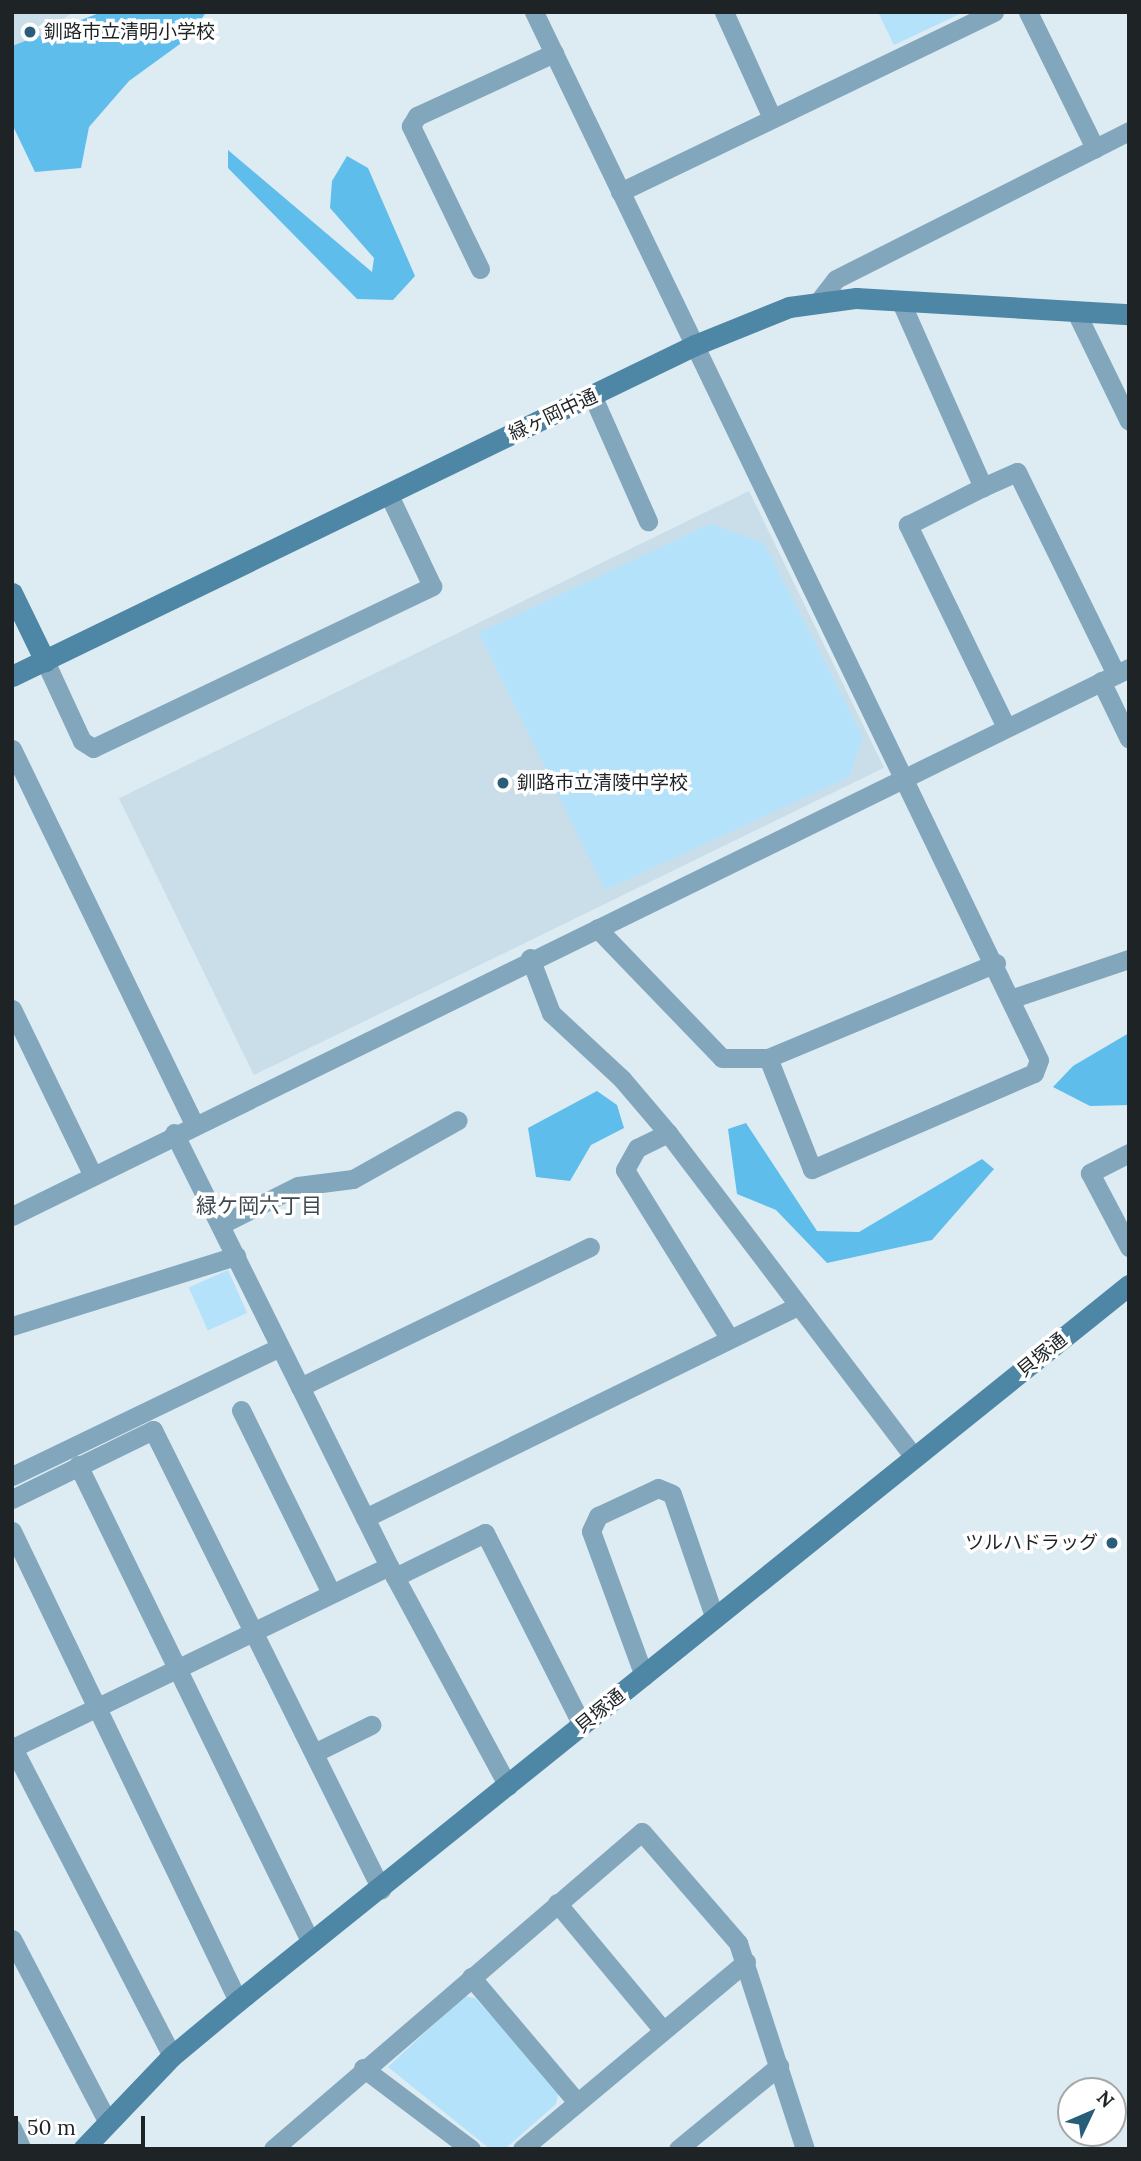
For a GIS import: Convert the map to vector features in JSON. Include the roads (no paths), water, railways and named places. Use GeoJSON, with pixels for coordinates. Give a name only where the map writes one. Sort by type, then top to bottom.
{"type":"FeatureCollection","features":[{"type":"Feature","properties":{"kind":"street"},"geometry":{"type":"LineString","coordinates":[[534,12],[996,962],[1039,1060],[1034,1073],[812,1169],[768,1058]]}},
{"type":"Feature","properties":{"kind":"street"},"geometry":{"type":"LineString","coordinates":[[724,12],[772,118]]}},
{"type":"Feature","properties":{"kind":"street"},"geometry":{"type":"LineString","coordinates":[[620,192],[994,12]]}},
{"type":"Feature","properties":{"kind":"street"},"geometry":{"type":"LineString","coordinates":[[1028,12],[1095,148]]}},
{"type":"Feature","properties":{"kind":"street"},"geometry":{"type":"LineString","coordinates":[[480,269],[411,126],[417,116],[554,53]]}},
{"type":"Feature","properties":{"kind":"street"},"geometry":{"type":"LineString","coordinates":[[818,302],[836,279],[1129,131]]}},
{"type":"Feature","properties":{"kind":"street"},"geometry":{"type":"LineString","coordinates":[[900,300],[983,487]]}},
{"type":"Feature","properties":{"kind":"street","name":"緑ヶ岡中通"},"geometry":{"type":"LineString","coordinates":[[12,676],[758,317],[818,302],[900,300],[1129,314]]}},
{"type":"Feature","properties":{"kind":"street"},"geometry":{"type":"LineString","coordinates":[[1076,312],[1129,421]]}},
{"type":"Feature","properties":{"kind":"street"},"geometry":{"type":"LineString","coordinates":[[593,397],[648,521]]}},
{"type":"Feature","properties":{"kind":"street"},"geometry":{"type":"LineString","coordinates":[[1006,727],[908,525],[1017,472],[1115,675],[1129,739]]}},
{"type":"Feature","properties":{"kind":"street"},"geometry":{"type":"LineString","coordinates":[[12,593],[82,741],[93,748],[432,586],[389,495]]}},
{"type":"Feature","properties":{"kind":"street"},"geometry":{"type":"LineString","coordinates":[[12,1216],[193,1122],[1115,675]]}},
{"type":"Feature","properties":{"kind":"street"},"geometry":{"type":"LineString","coordinates":[[12,749],[193,1122]]}},
{"type":"Feature","properties":{"kind":"street"},"geometry":{"type":"LineString","coordinates":[[597,928],[722,1058],[768,1058],[996,962]]}},
{"type":"Feature","properties":{"kind":"street"},"geometry":{"type":"LineString","coordinates":[[530,958],[551,1013],[622,1079],[668,1133],[915,1458]]}},
{"type":"Feature","properties":{"kind":"street"},"geometry":{"type":"LineString","coordinates":[[1013,998],[1129,958]]}},
{"type":"Feature","properties":{"kind":"street"},"geometry":{"type":"LineString","coordinates":[[12,1009],[92,1174]]}},
{"type":"Feature","properties":{"kind":"street"},"geometry":{"type":"LineString","coordinates":[[220,1225],[298,1186],[353,1179],[458,1120]]}},
{"type":"Feature","properties":{"kind":"street"},"geometry":{"type":"LineString","coordinates":[[174,1133],[392,1571],[508,1786]]}},
{"type":"Feature","properties":{"kind":"street"},"geometry":{"type":"LineString","coordinates":[[668,1133],[637,1149],[625,1170],[729,1338]]}},
{"type":"Feature","properties":{"kind":"street"},"geometry":{"type":"LineString","coordinates":[[1129,1153],[1090,1173],[1129,1247]]}},
{"type":"Feature","properties":{"kind":"street"},"geometry":{"type":"LineString","coordinates":[[300,1387],[590,1247]]}},
{"type":"Feature","properties":{"kind":"street"},"geometry":{"type":"LineString","coordinates":[[12,1326],[236,1256]]}},
{"type":"Feature","properties":{"kind":"street","name":"貝塚通"},"geometry":{"type":"LineString","coordinates":[[83,2149],[106,2119],[172,2056],[238,2001],[381,1889],[1129,1284]]}},
{"type":"Feature","properties":{"kind":"street"},"geometry":{"type":"LineString","coordinates":[[365,1518],[799,1305]]}},
{"type":"Feature","properties":{"kind":"street"},"geometry":{"type":"LineString","coordinates":[[12,1476],[280,1347]]}},
{"type":"Feature","properties":{"kind":"street"},"geometry":{"type":"LineString","coordinates":[[241,1410],[331,1593]]}},
{"type":"Feature","properties":{"kind":"street"},"geometry":{"type":"LineString","coordinates":[[12,1499],[153,1430],[381,1889]]}},
{"type":"Feature","properties":{"kind":"street"},"geometry":{"type":"LineString","coordinates":[[78,1465],[312,1943]]}},
{"type":"Feature","properties":{"kind":"street"},"geometry":{"type":"LineString","coordinates":[[644,1676],[591,1531],[598,1516],[658,1488],[671,1494],[715,1619]]}},
{"type":"Feature","properties":{"kind":"street"},"geometry":{"type":"LineString","coordinates":[[12,1531],[238,2001]]}},
{"type":"Feature","properties":{"kind":"street"},"geometry":{"type":"LineString","coordinates":[[172,2056],[15,1746],[331,1593],[485,1533],[582,1725]]}},
{"type":"Feature","properties":{"kind":"street"},"geometry":{"type":"LineString","coordinates":[[314,1753],[371,1725]]}},
{"type":"Feature","properties":{"kind":"street"},"geometry":{"type":"LineString","coordinates":[[285,2146],[363,2068],[642,1832],[738,1942],[805,2149]]}},
{"type":"Feature","properties":{"kind":"street"},"geometry":{"type":"LineString","coordinates":[[557,1903],[663,2030]]}},
{"type":"Feature","properties":{"kind":"street"},"geometry":{"type":"LineString","coordinates":[[12,1939],[106,2119]]}},
{"type":"Feature","properties":{"kind":"street"},"geometry":{"type":"LineString","coordinates":[[522,2149],[576,2101],[746,1962]]}},
{"type":"Feature","properties":{"kind":"street"},"geometry":{"type":"LineString","coordinates":[[471,1977],[576,2101]]}},
{"type":"Feature","properties":{"kind":"street"},"geometry":{"type":"LineString","coordinates":[[678,2149],[779,2066]]}},
{"type":"Feature","properties":{"kind":"street"},"geometry":{"type":"LineString","coordinates":[[363,2068],[471,2149]]}},
{"type":"Feature","properties":{"kind":"street"},"geometry":{"type":"LineString","coordinates":[[12,2128],[22,2149]]}},
{"type":"Feature","properties":{"kind":"place","name":"釧路市立清明小学校"},"geometry":{"type":"Point","coordinates":[30,32]}},
{"type":"Feature","properties":{"kind":"place","name":"釧路市立清陵中学校"},"geometry":{"type":"Point","coordinates":[503,783]}},
{"type":"Feature","properties":{"kind":"place","name":"ツルハドラッグ"},"geometry":{"type":"Point","coordinates":[1112,1543]}},
{"type":"Feature","properties":{"kind":"district","name":"緑ケ岡六丁目"},"geometry":{"type":"Point","coordinates":[259,1206]}}]}
